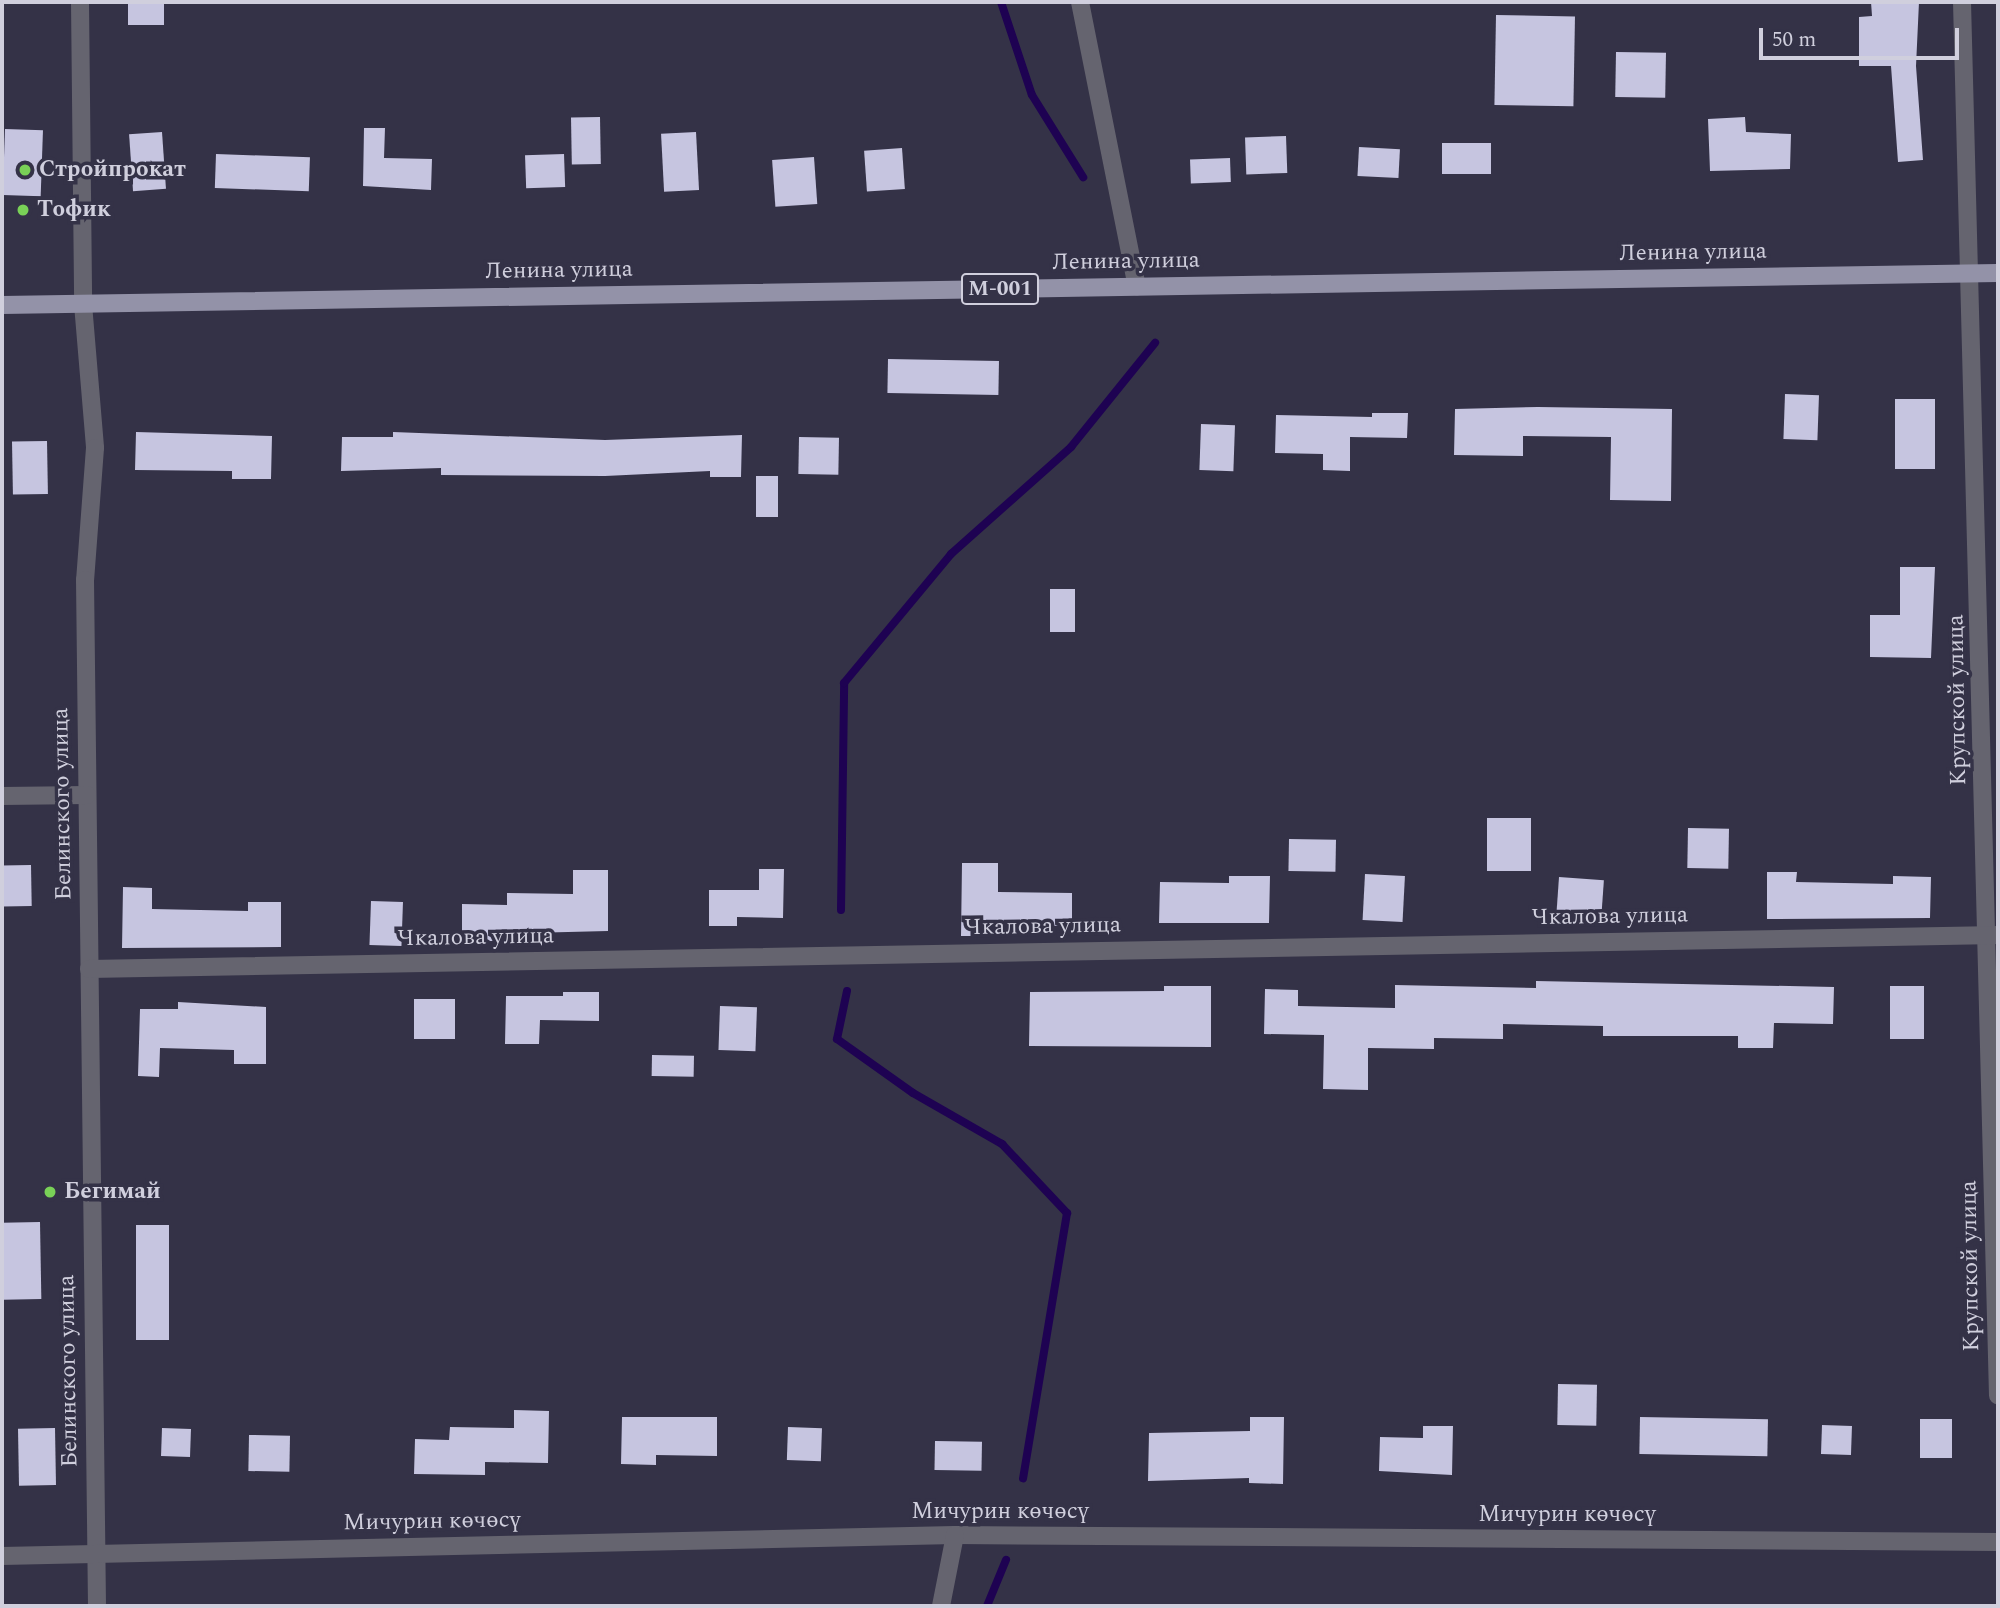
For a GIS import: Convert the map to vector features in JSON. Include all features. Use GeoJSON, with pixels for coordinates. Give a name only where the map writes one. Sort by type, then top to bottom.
{"type":"FeatureCollection","features":[{"type":"Feature","properties":{"kind":"main road","name":"Ленина улица"},"geometry":{"type":"LineString","coordinates":[[2,305],[1998,273]]}},
{"type":"Feature","properties":{"kind":"street","name":"Белинского улица"},"geometry":{"type":"LineString","coordinates":[[80,2],[83,304],[95,447],[85,580],[97,1606]]}},
{"type":"Feature","properties":{"kind":"street"},"geometry":{"type":"LineString","coordinates":[[1080,2],[1137,286]]}},
{"type":"Feature","properties":{"kind":"street","name":"Крупской улица"},"geometry":{"type":"LineString","coordinates":[[1962,2],[1993,935],[1998,1396]]}},
{"type":"Feature","properties":{"kind":"street"},"geometry":{"type":"LineString","coordinates":[[2,796],[87,795]]}},
{"type":"Feature","properties":{"kind":"street","name":"Чкалова улица"},"geometry":{"type":"LineString","coordinates":[[89,969],[1993,935]]}},
{"type":"Feature","properties":{"kind":"street"},"geometry":{"type":"LineString","coordinates":[[941,1606],[955,1535]]}},
{"type":"Feature","properties":{"kind":"street","name":"Мичурин көчөсү"},"geometry":{"type":"LineString","coordinates":[[2,1556],[955,1535],[1998,1542]]}},
{"type":"Feature","properties":{"kind":"building"},"geometry":{"type":"Polygon","coordinates":[[[128,2],[164,2],[164,25],[128,25],[128,2]]]}},
{"type":"Feature","properties":{"kind":"building"},"geometry":{"type":"Polygon","coordinates":[[[1871,2],[1919,2],[1916,66],[1923,160],[1898,162],[1891,66],[1859,66],[1859,17],[1872,16],[1871,2]]]}},
{"type":"Feature","properties":{"kind":"building"},"geometry":{"type":"Polygon","coordinates":[[[1496,15],[1575,16],[1573,106],[1494,105],[1496,15]]]}},
{"type":"Feature","properties":{"kind":"building"},"geometry":{"type":"Polygon","coordinates":[[[1616,52],[1666,53],[1665,98],[1615,97],[1616,52]]]}},
{"type":"Feature","properties":{"kind":"building"},"geometry":{"type":"Polygon","coordinates":[[[600,117],[601,164],[572,164],[571,118],[600,117]]]}},
{"type":"Feature","properties":{"kind":"building"},"geometry":{"type":"Polygon","coordinates":[[[1745,117],[1746,132],[1791,134],[1790,169],[1710,171],[1708,119],[1745,117]]]}},
{"type":"Feature","properties":{"kind":"building"},"geometry":{"type":"Polygon","coordinates":[[[364,128],[385,128],[384,158],[432,159],[431,190],[363,186],[364,128]]]}},
{"type":"Feature","properties":{"kind":"building"},"geometry":{"type":"Polygon","coordinates":[[[5,129],[43,130],[41,196],[3,195],[5,129]]]}},
{"type":"Feature","properties":{"kind":"building"},"geometry":{"type":"Polygon","coordinates":[[[162,132],[166,189],[133,191],[129,134],[162,132]]]}},
{"type":"Feature","properties":{"kind":"building"},"geometry":{"type":"Polygon","coordinates":[[[696,132],[699,190],[664,192],[661,134],[696,132]]]}},
{"type":"Feature","properties":{"kind":"building"},"geometry":{"type":"Polygon","coordinates":[[[1286,136],[1287,173],[1246,174],[1245,137],[1286,136]]]}},
{"type":"Feature","properties":{"kind":"building"},"geometry":{"type":"Polygon","coordinates":[[[1442,143],[1491,143],[1491,174],[1442,174],[1442,143]]]}},
{"type":"Feature","properties":{"kind":"building"},"geometry":{"type":"Polygon","coordinates":[[[1359,147],[1400,149],[1398,178],[1357,176],[1359,147]]]}},
{"type":"Feature","properties":{"kind":"building"},"geometry":{"type":"Polygon","coordinates":[[[902,148],[905,189],[867,192],[864,151],[902,148]]]}},
{"type":"Feature","properties":{"kind":"building"},"geometry":{"type":"Polygon","coordinates":[[[216,154],[310,157],[309,191],[215,188],[216,154]]]}},
{"type":"Feature","properties":{"kind":"building"},"geometry":{"type":"Polygon","coordinates":[[[564,154],[565,187],[526,188],[525,155],[564,154]]]}},
{"type":"Feature","properties":{"kind":"building"},"geometry":{"type":"Polygon","coordinates":[[[814,157],[817,204],[775,207],[772,160],[814,157]]]}},
{"type":"Feature","properties":{"kind":"building"},"geometry":{"type":"Polygon","coordinates":[[[1230,158],[1231,182],[1191,183],[1190,159],[1230,158]]]}},
{"type":"Feature","properties":{"kind":"building"},"geometry":{"type":"Polygon","coordinates":[[[888,359],[999,361],[998,395],[887,393],[888,359]]]}},
{"type":"Feature","properties":{"kind":"building"},"geometry":{"type":"Polygon","coordinates":[[[1785,394],[1819,395],[1817,440],[1783,439],[1785,394]]]}},
{"type":"Feature","properties":{"kind":"building"},"geometry":{"type":"Polygon","coordinates":[[[1895,399],[1935,399],[1935,469],[1895,469],[1895,399]]]}},
{"type":"Feature","properties":{"kind":"building"},"geometry":{"type":"Polygon","coordinates":[[[1455,409],[1672,409],[1671,501],[1610,500],[1611,437],[1523,436],[1523,456],[1454,455],[1455,409]]]}},
{"type":"Feature","properties":{"kind":"building"},"geometry":{"type":"Polygon","coordinates":[[[1372,413],[1408,413],[1407,438],[1350,437],[1350,471],[1323,470],[1323,454],[1275,453],[1276,415],[1372,417],[1372,413]]]}},
{"type":"Feature","properties":{"kind":"building"},"geometry":{"type":"Polygon","coordinates":[[[1201,424],[1235,425],[1233,471],[1199,470],[1201,424]]]}},
{"type":"Feature","properties":{"kind":"building"},"geometry":{"type":"Polygon","coordinates":[[[136,432],[272,436],[271,479],[232,479],[232,471],[135,470],[136,432]]]}},
{"type":"Feature","properties":{"kind":"building"},"geometry":{"type":"Polygon","coordinates":[[[393,432],[605,440],[742,435],[741,477],[710,477],[710,471],[605,476],[441,475],[441,468],[341,471],[342,437],[393,437],[393,432]]]}},
{"type":"Feature","properties":{"kind":"building"},"geometry":{"type":"Polygon","coordinates":[[[799,437],[839,438],[838,475],[798,474],[799,437]]]}},
{"type":"Feature","properties":{"kind":"building"},"geometry":{"type":"Polygon","coordinates":[[[47,441],[48,494],[13,495],[12,442],[47,441]]]}},
{"type":"Feature","properties":{"kind":"building"},"geometry":{"type":"Polygon","coordinates":[[[756,476],[778,476],[778,517],[756,517],[756,476]]]}},
{"type":"Feature","properties":{"kind":"building"},"geometry":{"type":"Polygon","coordinates":[[[1900,567],[1935,567],[1931,658],[1870,657],[1870,615],[1900,615],[1900,567]]]}},
{"type":"Feature","properties":{"kind":"building"},"geometry":{"type":"Polygon","coordinates":[[[1050,589],[1075,589],[1075,632],[1050,632],[1050,589]]]}},
{"type":"Feature","properties":{"kind":"building"},"geometry":{"type":"Polygon","coordinates":[[[1487,818],[1531,818],[1531,871],[1487,871],[1487,818]]]}},
{"type":"Feature","properties":{"kind":"building"},"geometry":{"type":"Polygon","coordinates":[[[1688,828],[1729,829],[1728,869],[1687,868],[1688,828]]]}},
{"type":"Feature","properties":{"kind":"building"},"geometry":{"type":"Polygon","coordinates":[[[1289,839],[1336,840],[1335,872],[1288,871],[1289,839]]]}},
{"type":"Feature","properties":{"kind":"building"},"geometry":{"type":"Polygon","coordinates":[[[962,863],[998,863],[998,892],[1072,893],[1072,926],[997,925],[997,936],[961,936],[962,863]]]}},
{"type":"Feature","properties":{"kind":"building"},"geometry":{"type":"Polygon","coordinates":[[[31,865],[32,906],[3,906],[2,866],[31,865]]]}},
{"type":"Feature","properties":{"kind":"building"},"geometry":{"type":"Polygon","coordinates":[[[759,869],[784,869],[783,918],[737,917],[737,926],[709,926],[709,890],[759,890],[759,869]]]}},
{"type":"Feature","properties":{"kind":"building"},"geometry":{"type":"Polygon","coordinates":[[[573,870],[608,870],[608,931],[493,934],[493,941],[462,941],[462,904],[507,905],[507,893],[573,894],[573,870]]]}},
{"type":"Feature","properties":{"kind":"building"},"geometry":{"type":"Polygon","coordinates":[[[1767,872],[1797,872],[1796,882],[1893,884],[1893,876],[1931,877],[1930,918],[1767,919],[1767,872]]]}},
{"type":"Feature","properties":{"kind":"building"},"geometry":{"type":"Polygon","coordinates":[[[1365,874],[1405,876],[1403,922],[1363,920],[1365,874]]]}},
{"type":"Feature","properties":{"kind":"building"},"geometry":{"type":"Polygon","coordinates":[[[1229,876],[1270,876],[1269,923],[1159,923],[1160,882],[1229,883],[1229,876]]]}},
{"type":"Feature","properties":{"kind":"building"},"geometry":{"type":"Polygon","coordinates":[[[1559,877],[1604,880],[1601,915],[1557,912],[1559,877]]]}},
{"type":"Feature","properties":{"kind":"building"},"geometry":{"type":"Polygon","coordinates":[[[123,887],[152,888],[152,909],[248,911],[248,902],[281,902],[281,947],[122,948],[123,887]]]}},
{"type":"Feature","properties":{"kind":"building"},"geometry":{"type":"Polygon","coordinates":[[[371,901],[403,902],[401,946],[369,945],[371,901]]]}},
{"type":"Feature","properties":{"kind":"building"},"geometry":{"type":"Polygon","coordinates":[[[1536,981],[1834,987],[1833,1024],[1774,1023],[1773,1048],[1738,1048],[1738,1036],[1603,1036],[1603,1026],[1503,1024],[1503,1039],[1434,1038],[1434,1049],[1368,1048],[1368,1090],[1323,1089],[1324,1035],[1264,1034],[1265,989],[1298,990],[1298,1006],[1395,1008],[1395,985],[1536,988],[1536,981]]]}},
{"type":"Feature","properties":{"kind":"building"},"geometry":{"type":"Polygon","coordinates":[[[1164,986],[1211,986],[1211,1047],[1029,1046],[1030,992],[1164,991],[1164,986]]]}},
{"type":"Feature","properties":{"kind":"building"},"geometry":{"type":"Polygon","coordinates":[[[1890,986],[1924,986],[1924,1039],[1890,1039],[1890,986]]]}},
{"type":"Feature","properties":{"kind":"building"},"geometry":{"type":"Polygon","coordinates":[[[563,992],[599,992],[599,1021],[540,1020],[539,1044],[505,1044],[506,996],[563,996],[563,992]]]}},
{"type":"Feature","properties":{"kind":"building"},"geometry":{"type":"Polygon","coordinates":[[[414,999],[455,999],[455,1039],[414,1039],[414,999]]]}},
{"type":"Feature","properties":{"kind":"building"},"geometry":{"type":"Polygon","coordinates":[[[178,1002],[266,1007],[266,1064],[234,1064],[234,1050],[160,1048],[159,1077],[138,1076],[140,1009],[178,1009],[178,1002]]]}},
{"type":"Feature","properties":{"kind":"building"},"geometry":{"type":"Polygon","coordinates":[[[720,1006],[757,1007],[755,1051],[718,1050],[720,1006]]]}},
{"type":"Feature","properties":{"kind":"building"},"geometry":{"type":"Polygon","coordinates":[[[652,1055],[694,1056],[694,1077],[652,1076],[652,1055]]]}},
{"type":"Feature","properties":{"kind":"building"},"geometry":{"type":"Polygon","coordinates":[[[40,1222],[41,1299],[3,1300],[2,1223],[40,1222]]]}},
{"type":"Feature","properties":{"kind":"building"},"geometry":{"type":"Polygon","coordinates":[[[136,1225],[169,1225],[169,1340],[136,1340],[136,1225]]]}},
{"type":"Feature","properties":{"kind":"building"},"geometry":{"type":"Polygon","coordinates":[[[1558,1384],[1597,1385],[1596,1426],[1557,1425],[1558,1384]]]}},
{"type":"Feature","properties":{"kind":"building"},"geometry":{"type":"Polygon","coordinates":[[[514,1410],[549,1411],[548,1463],[485,1462],[485,1475],[414,1474],[415,1439],[449,1440],[450,1427],[514,1428],[514,1410]]]}},
{"type":"Feature","properties":{"kind":"building"},"geometry":{"type":"Polygon","coordinates":[[[622,1417],[717,1417],[717,1456],[656,1455],[656,1465],[621,1464],[622,1417]]]}},
{"type":"Feature","properties":{"kind":"building"},"geometry":{"type":"Polygon","coordinates":[[[1250,1417],[1284,1417],[1283,1484],[1249,1483],[1249,1478],[1148,1481],[1149,1433],[1250,1431],[1250,1417]]]}},
{"type":"Feature","properties":{"kind":"building"},"geometry":{"type":"Polygon","coordinates":[[[1640,1417],[1768,1419],[1767,1456],[1639,1454],[1640,1417]]]}},
{"type":"Feature","properties":{"kind":"building"},"geometry":{"type":"Polygon","coordinates":[[[1920,1419],[1952,1419],[1952,1458],[1920,1458],[1920,1419]]]}},
{"type":"Feature","properties":{"kind":"building"},"geometry":{"type":"Polygon","coordinates":[[[1822,1425],[1852,1426],[1851,1455],[1821,1454],[1822,1425]]]}},
{"type":"Feature","properties":{"kind":"building"},"geometry":{"type":"Polygon","coordinates":[[[1423,1426],[1453,1426],[1452,1475],[1379,1471],[1380,1437],[1423,1438],[1423,1426]]]}},
{"type":"Feature","properties":{"kind":"building"},"geometry":{"type":"Polygon","coordinates":[[[788,1427],[822,1428],[821,1461],[787,1460],[788,1427]]]}},
{"type":"Feature","properties":{"kind":"building"},"geometry":{"type":"Polygon","coordinates":[[[55,1428],[56,1485],[19,1486],[18,1429],[55,1428]]]}},
{"type":"Feature","properties":{"kind":"building"},"geometry":{"type":"Polygon","coordinates":[[[162,1428],[191,1429],[190,1457],[161,1456],[162,1428]]]}},
{"type":"Feature","properties":{"kind":"building"},"geometry":{"type":"Polygon","coordinates":[[[249,1435],[290,1436],[289,1472],[248,1471],[249,1435]]]}},
{"type":"Feature","properties":{"kind":"building"},"geometry":{"type":"Polygon","coordinates":[[[935,1441],[982,1442],[981,1471],[934,1470],[935,1441]]]}},
{"type":"Feature","properties":{"kind":"waterway"},"geometry":{"type":"LineString","coordinates":[[1001,2],[1032,95],[1083,177]]}},
{"type":"Feature","properties":{"kind":"waterway"},"geometry":{"type":"LineString","coordinates":[[841,910],[844,683],[951,554],[1071,447],[1155,343]]}},
{"type":"Feature","properties":{"kind":"waterway"},"geometry":{"type":"LineString","coordinates":[[847,991],[837,1039],[913,1093],[1002,1144],[1067,1213],[1023,1478]]}},
{"type":"Feature","properties":{"kind":"waterway"},"geometry":{"type":"LineString","coordinates":[[987,1606],[1006,1560]]}},
{"type":"Feature","properties":{"kind":"place","name":"Стройпрокат"},"geometry":{"type":"Point","coordinates":[25,170]}},
{"type":"Feature","properties":{"kind":"place","name":"Тофик"},"geometry":{"type":"Point","coordinates":[23,210]}},
{"type":"Feature","properties":{"kind":"place","name":"Бегимай"},"geometry":{"type":"Point","coordinates":[50,1192]}}]}
